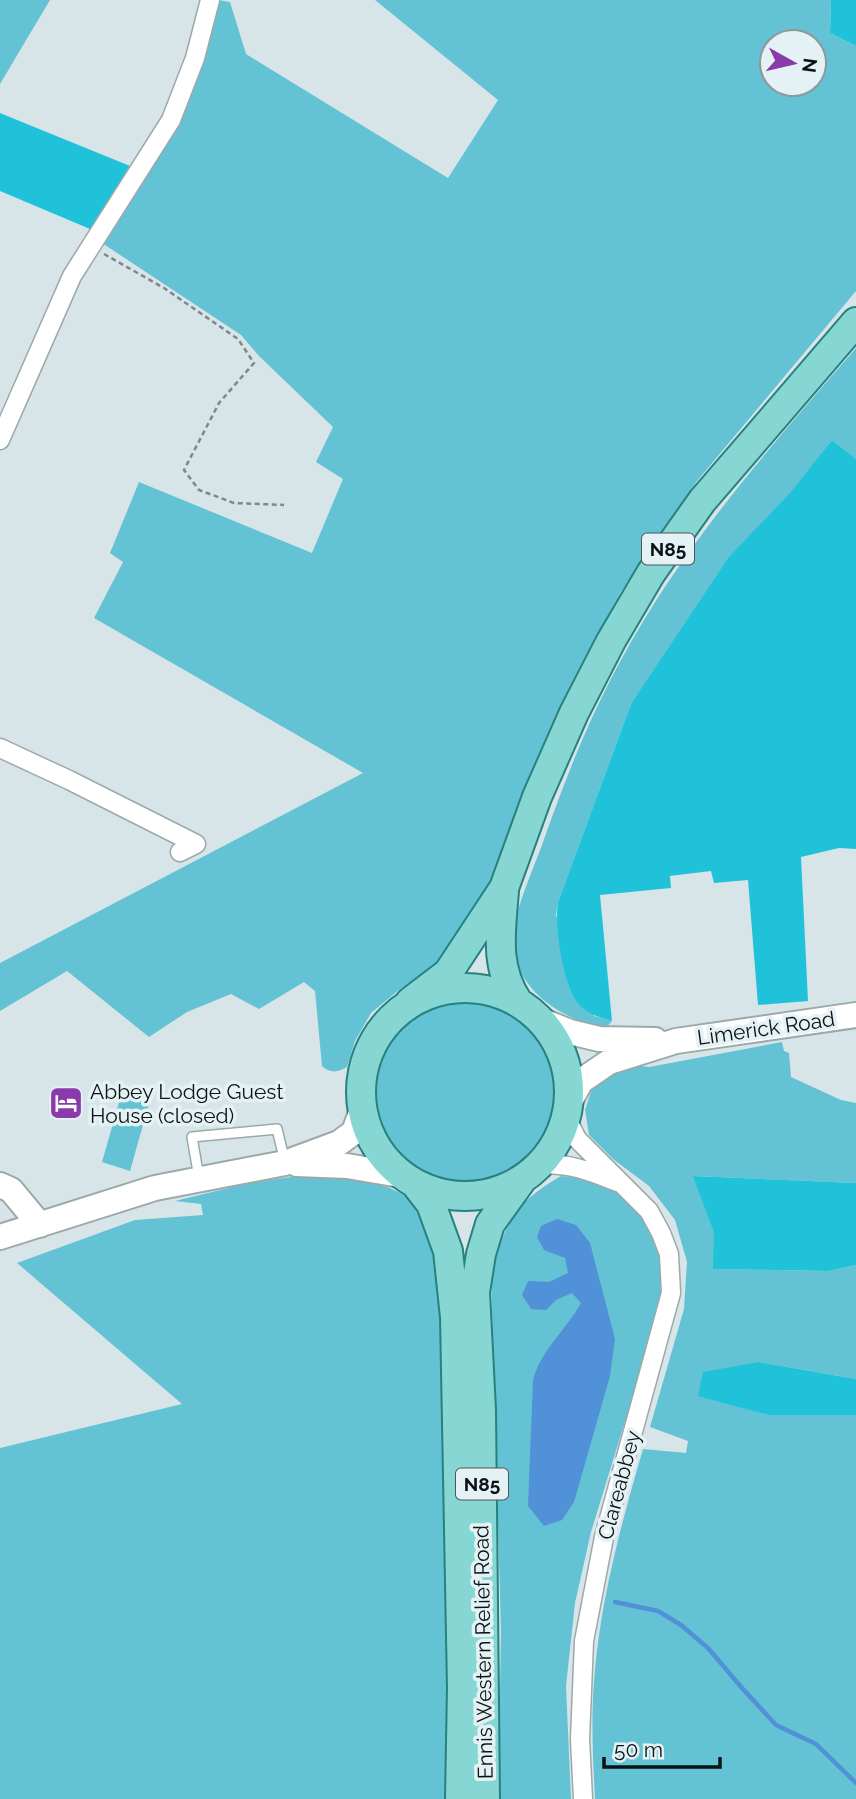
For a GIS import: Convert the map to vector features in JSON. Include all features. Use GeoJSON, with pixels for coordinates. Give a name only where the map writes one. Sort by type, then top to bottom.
{"type":"FeatureCollection","features":[{"type":"Feature","properties":{"kind":"main road","name":"N85"},"geometry":{"type":"LineString","coordinates":[[517,1002],[508,988],[501,965],[500,943],[505,888],[537,797],[575,713],[611,641],[651,573],[702,501],[856,322]]}},
{"type":"Feature","properties":{"kind":"main road","name":"N85"},"geometry":{"type":"LineString","coordinates":[[409,1180],[379,1147],[363,1107],[363,1078],[370,1052],[392,1017],[448,973],[505,888]]}},
{"type":"Feature","properties":{"kind":"main road","name":"N85"},"geometry":{"type":"LineString","coordinates":[[410,1002],[431,992],[477,988],[517,1002],[540,1020],[553,1040],[565,1069],[568,1111],[531,1173]]}},
{"type":"Feature","properties":{"kind":"main road","name":"Limerick Road"},"geometry":{"type":"LineString","coordinates":[[676,1041],[856,1015]]}},
{"type":"Feature","properties":{"kind":"main road"},"geometry":{"type":"LineString","coordinates":[[540,1020],[570,1032],[600,1039],[676,1041]]}},
{"type":"Feature","properties":{"kind":"main road"},"geometry":{"type":"LineString","coordinates":[[568,1111],[581,1081],[608,1062],[676,1041]]}},
{"type":"Feature","properties":{"kind":"main road"},"geometry":{"type":"LineString","coordinates":[[0,1237],[155,1188],[285,1163],[338,1143],[354,1132],[363,1107]]}},
{"type":"Feature","properties":{"kind":"main road"},"geometry":{"type":"LineString","coordinates":[[285,1163],[347,1166],[409,1180],[450,1196],[471,1197],[492,1193],[531,1173]]}},
{"type":"Feature","properties":{"kind":"main road","name":"Ennis Western Relief Road"},"geometry":{"type":"LineString","coordinates":[[485,1799],[481,1410],[475,1292],[481,1254],[491,1224],[531,1173]]}},
{"type":"Feature","properties":{"kind":"main road","name":"Ennis Western Relief Road"},"geometry":{"type":"LineString","coordinates":[[409,1180],[431,1204],[448,1251],[455,1317],[462,1689],[460,1799]]}},
{"type":"Feature","properties":{"kind":"main road"},"geometry":{"type":"LineString","coordinates":[[0,1185],[11,1190],[40,1225]]}},
{"type":"Feature","properties":{"kind":"street"},"geometry":{"type":"LineString","coordinates":[[0,440],[72,276],[171,120],[195,58],[210,0]]}},
{"type":"Feature","properties":{"kind":"street"},"geometry":{"type":"LineString","coordinates":[[0,748],[196,844],[180,852]]}},
{"type":"Feature","properties":{"kind":"street","name":"Clareabbey"},"geometry":{"type":"LineString","coordinates":[[568,1111],[577,1139],[649,1211],[669,1254],[671,1293],[604,1537],[584,1640],[580,1739],[583,1799]]}},
{"type":"Feature","properties":{"kind":"street","name":"Clareabbey"},"geometry":{"type":"LineString","coordinates":[[531,1173],[556,1163],[592,1172],[626,1186]]}},
{"type":"Feature","properties":{"kind":"lane"},"geometry":{"type":"LineString","coordinates":[[199,1180],[192,1137],[277,1129],[285,1163]]}},
{"type":"Feature","properties":{"kind":"path"},"geometry":{"type":"LineString","coordinates":[[90,247],[164,288],[239,339],[254,363],[219,403],[184,470],[199,490],[234,503],[284,505]]}},
{"type":"Feature","properties":{"kind":"shaded area"},"geometry":{"type":"Polygon","coordinates":[[[0,0],[50,0],[0,84],[0,0]]]}},
{"type":"Feature","properties":{"kind":"shaded area"},"geometry":{"type":"Polygon","coordinates":[[[218,0],[230,2],[246,54],[448,178],[498,100],[375,0],[831,0],[830,33],[856,46],[856,291],[697,481],[621,592],[541,749],[481,907],[459,938],[430,969],[371,1013],[355,1041],[347,1067],[335,1071],[322,1066],[315,991],[304,982],[259,1009],[231,994],[187,1012],[149,1037],[67,971],[0,1011],[0,963],[363,773],[94,618],[123,562],[110,553],[139,482],[312,553],[343,479],[316,462],[333,427],[259,356],[241,335],[102,243],[171,131],[194,83],[210,37],[218,0]]]}},
{"type":"Feature","properties":{"kind":"shaded area"},"geometry":{"type":"Polygon","coordinates":[[[831,0],[856,0],[856,46],[830,33],[831,0]]]}},
{"type":"Feature","properties":{"kind":"shaded area"},"geometry":{"type":"Polygon","coordinates":[[[0,113],[130,166],[90,229],[0,191],[0,113]]]}},
{"type":"Feature","properties":{"kind":"shaded area"},"geometry":{"type":"Polygon","coordinates":[[[856,348],[856,459],[832,440],[631,704],[558,902],[556,915],[594,1016],[612,1021],[604,1030],[553,1007],[542,999],[525,979],[512,951],[514,926],[522,898],[588,727],[609,682],[645,618],[730,498],[856,348]]]}},
{"type":"Feature","properties":{"kind":"shaded area"},"geometry":{"type":"Polygon","coordinates":[[[832,440],[856,459],[856,849],[839,848],[801,857],[808,1001],[758,1005],[748,880],[714,883],[711,871],[670,876],[671,888],[600,895],[612,1021],[598,1017],[578,1003],[568,983],[559,940],[558,902],[631,704],[729,557],[791,492],[832,440]]]}},
{"type":"Feature","properties":{"kind":"shaded area"},"geometry":{"type":"Polygon","coordinates":[[[465,1001],[500,1008],[516,1016],[529,1028],[541,1041],[549,1057],[556,1092],[549,1127],[541,1143],[529,1156],[516,1168],[500,1176],[465,1183],[430,1176],[414,1168],[401,1156],[389,1143],[381,1127],[374,1092],[381,1057],[389,1041],[401,1028],[414,1016],[430,1008],[465,1001]]]}},
{"type":"Feature","properties":{"kind":"shaded area"},"geometry":{"type":"Polygon","coordinates":[[[782,1042],[784,1051],[789,1053],[791,1077],[841,1100],[856,1103],[856,1183],[694,1176],[714,1233],[714,1269],[827,1271],[856,1265],[856,1379],[759,1362],[698,1395],[768,1415],[856,1415],[856,1799],[595,1799],[594,1681],[612,1563],[643,1449],[686,1453],[688,1441],[650,1427],[684,1309],[687,1262],[675,1220],[649,1186],[613,1159],[589,1135],[585,1110],[592,1089],[607,1075],[633,1065],[649,1067],[782,1042]]]}},
{"type":"Feature","properties":{"kind":"shaded area"},"geometry":{"type":"Polygon","coordinates":[[[122,1092],[150,1100],[130,1171],[102,1162],[122,1092]]]}},
{"type":"Feature","properties":{"kind":"shaded area"},"geometry":{"type":"Polygon","coordinates":[[[305,1175],[351,1176],[390,1188],[412,1199],[424,1215],[431,1240],[439,1303],[444,1412],[449,1693],[447,1799],[0,1799],[0,1448],[182,1404],[17,1263],[135,1220],[203,1215],[201,1204],[175,1201],[249,1183],[305,1175]]]}},
{"type":"Feature","properties":{"kind":"shaded area"},"geometry":{"type":"Polygon","coordinates":[[[561,1176],[602,1185],[627,1201],[653,1237],[662,1265],[662,1287],[655,1324],[591,1532],[575,1603],[566,1686],[571,1799],[498,1799],[501,1631],[491,1275],[501,1241],[513,1216],[531,1196],[561,1176]]]}},
{"type":"Feature","properties":{"kind":"shaded area"},"geometry":{"type":"Polygon","coordinates":[[[693,1176],[856,1183],[856,1265],[828,1271],[713,1269],[714,1233],[693,1176]]]}},
{"type":"Feature","properties":{"kind":"shaded area"},"geometry":{"type":"Polygon","coordinates":[[[557,1219],[576,1225],[590,1243],[615,1339],[610,1376],[574,1502],[562,1520],[544,1526],[528,1506],[533,1381],[547,1350],[581,1303],[572,1293],[556,1300],[546,1310],[531,1309],[522,1295],[528,1281],[549,1282],[568,1273],[565,1258],[544,1250],[537,1237],[541,1226],[557,1219]]]}},
{"type":"Feature","properties":{"kind":"shaded area"},"geometry":{"type":"Polygon","coordinates":[[[759,1362],[856,1379],[856,1415],[768,1415],[698,1396],[703,1372],[759,1362]]]}},
{"type":"Feature","properties":{"kind":"waterway"},"geometry":{"type":"LineString","coordinates":[[615,1602],[658,1611],[681,1625],[708,1648],[776,1725],[816,1744],[856,1783]]}},
{"type":"Feature","properties":{"kind":"place","name":"Abbey Lodge Guest House (closed)"},"geometry":{"type":"Point","coordinates":[66,1103]}}]}
